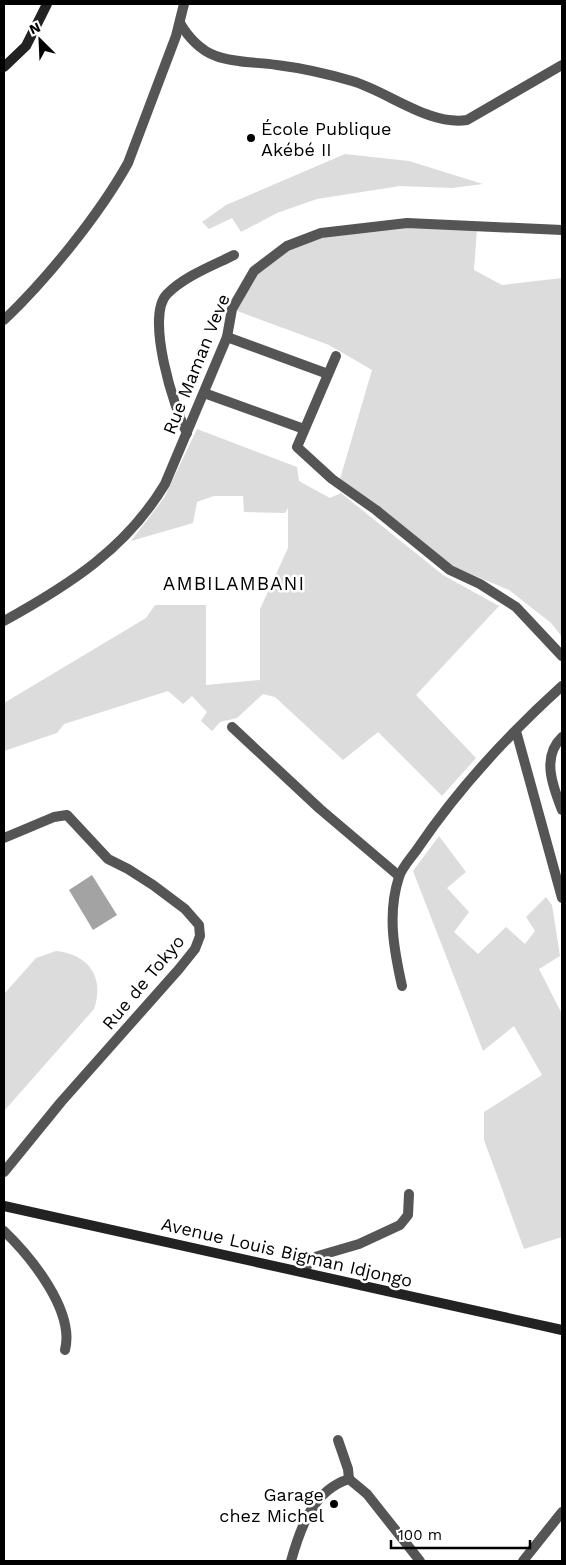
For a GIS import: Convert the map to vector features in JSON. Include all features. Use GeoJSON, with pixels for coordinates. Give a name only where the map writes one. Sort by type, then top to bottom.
{"type":"FeatureCollection","features":[{"type":"Feature","properties":{"kind":"main road"},"geometry":{"type":"LineString","coordinates":[[4,67],[26,46],[47,4]]}},
{"type":"Feature","properties":{"kind":"main road","name":"Avenue Louis Bigman Idjongo"},"geometry":{"type":"LineString","coordinates":[[4,1206],[562,1330]]}},
{"type":"Feature","properties":{"kind":"street"},"geometry":{"type":"LineString","coordinates":[[4,320],[58,260],[120,178],[128,163],[180,23],[184,4]]}},
{"type":"Feature","properties":{"kind":"street"},"geometry":{"type":"LineString","coordinates":[[180,23],[185,32],[205,52],[217,57],[288,66],[351,80],[376,90],[402,104],[453,120],[466,120],[562,66]]}},
{"type":"Feature","properties":{"kind":"street","name":"Rue Maman Veve"},"geometry":{"type":"LineString","coordinates":[[4,621],[80,575],[115,547],[154,502],[166,484],[227,337],[232,309],[254,271],[287,246],[321,233],[422,222],[562,230]]}},
{"type":"Feature","properties":{"kind":"street"},"geometry":{"type":"LineString","coordinates":[[187,434],[180,420],[166,373],[159,323],[162,304],[166,294],[188,279],[234,256]]}},
{"type":"Feature","properties":{"kind":"street"},"geometry":{"type":"LineString","coordinates":[[227,337],[328,374]]}},
{"type":"Feature","properties":{"kind":"street"},"geometry":{"type":"LineString","coordinates":[[336,356],[297,447],[332,479],[376,510],[450,570],[480,584],[516,607],[562,656]]}},
{"type":"Feature","properties":{"kind":"street"},"geometry":{"type":"LineString","coordinates":[[204,393],[304,429]]}},
{"type":"Feature","properties":{"kind":"street"},"geometry":{"type":"LineString","coordinates":[[402,986],[393,945],[392,915],[399,876],[435,823],[516,731],[562,686]]}},
{"type":"Feature","properties":{"kind":"street"},"geometry":{"type":"LineString","coordinates":[[232,727],[320,809],[399,876]]}},
{"type":"Feature","properties":{"kind":"street"},"geometry":{"type":"LineString","coordinates":[[516,731],[562,898]]}},
{"type":"Feature","properties":{"kind":"street"},"geometry":{"type":"LineString","coordinates":[[562,737],[550,754],[550,772],[562,810]]}},
{"type":"Feature","properties":{"kind":"street","name":"Rue de Tokyo"},"geometry":{"type":"LineString","coordinates":[[4,838],[54,817],[67,815],[108,859],[128,868],[185,909],[199,925],[200,936],[195,949],[180,969],[61,1102],[4,1172]]}},
{"type":"Feature","properties":{"kind":"street"},"geometry":{"type":"LineString","coordinates":[[304,1272],[310,1260],[318,1256],[359,1244],[400,1225],[408,1214],[410,1194]]}},
{"type":"Feature","properties":{"kind":"street"},"geometry":{"type":"LineString","coordinates":[[4,1231],[32,1263],[51,1290],[66,1329],[68,1339],[65,1350]]}},
{"type":"Feature","properties":{"kind":"street"},"geometry":{"type":"LineString","coordinates":[[338,1440],[348,1469],[349,1479],[367,1494],[420,1561]]}},
{"type":"Feature","properties":{"kind":"street"},"geometry":{"type":"LineString","coordinates":[[291,1561],[305,1522],[315,1504],[329,1490],[349,1479]]}},
{"type":"Feature","properties":{"kind":"street"},"geometry":{"type":"LineString","coordinates":[[523,1561],[562,1512]]}},
{"type":"Feature","properties":{"kind":"shaded area"},"geometry":{"type":"Polygon","coordinates":[[[345,154],[409,161],[483,184],[452,188],[400,186],[317,199],[277,213],[241,232],[232,218],[209,229],[202,222],[226,205],[345,154]]]}},
{"type":"Feature","properties":{"kind":"shaded area"},"geometry":{"type":"Polygon","coordinates":[[[392,224],[477,229],[474,270],[502,285],[562,278],[562,637],[551,623],[509,590],[454,567],[340,479],[372,370],[329,345],[232,309],[254,271],[287,246],[321,233],[392,224]]]}},
{"type":"Feature","properties":{"kind":"shaded area"},"geometry":{"type":"Polygon","coordinates":[[[197,429],[297,467],[299,481],[330,498],[341,493],[443,575],[499,606],[416,695],[476,758],[442,796],[378,732],[343,760],[275,697],[263,694],[237,718],[220,722],[212,731],[201,721],[207,712],[192,696],[183,704],[168,691],[64,724],[57,733],[4,751],[4,703],[146,618],[155,605],[206,605],[206,685],[260,680],[260,609],[288,548],[288,508],[285,513],[244,512],[243,496],[214,496],[197,502],[193,523],[131,541],[164,498],[197,429]]]}},
{"type":"Feature","properties":{"kind":"shaded area"},"geometry":{"type":"Polygon","coordinates":[[[439,836],[466,872],[447,888],[469,912],[454,932],[478,954],[506,927],[525,944],[535,931],[526,917],[546,897],[552,905],[560,956],[539,969],[562,1014],[562,1237],[524,1249],[484,1140],[484,1112],[542,1075],[514,1026],[483,1051],[413,871],[439,836]]]}},
{"type":"Feature","properties":{"kind":"shaded area"},"geometry":{"type":"Polygon","coordinates":[[[92,875],[117,915],[93,930],[69,890],[92,875]]]}},
{"type":"Feature","properties":{"kind":"shaded area"},"geometry":{"type":"Polygon","coordinates":[[[56,951],[77,957],[91,969],[97,987],[94,1009],[4,1111],[4,994],[36,958],[56,951]]]}},
{"type":"Feature","properties":{"kind":"place","name":"École Publique Akébé II"},"geometry":{"type":"Point","coordinates":[251,138]}},
{"type":"Feature","properties":{"kind":"place","name":"Garage chez Michel"},"geometry":{"type":"Point","coordinates":[334,1504]}},
{"type":"Feature","properties":{"kind":"district","name":"AMBILAMBANI"},"geometry":{"type":"Point","coordinates":[234,583]}}]}
